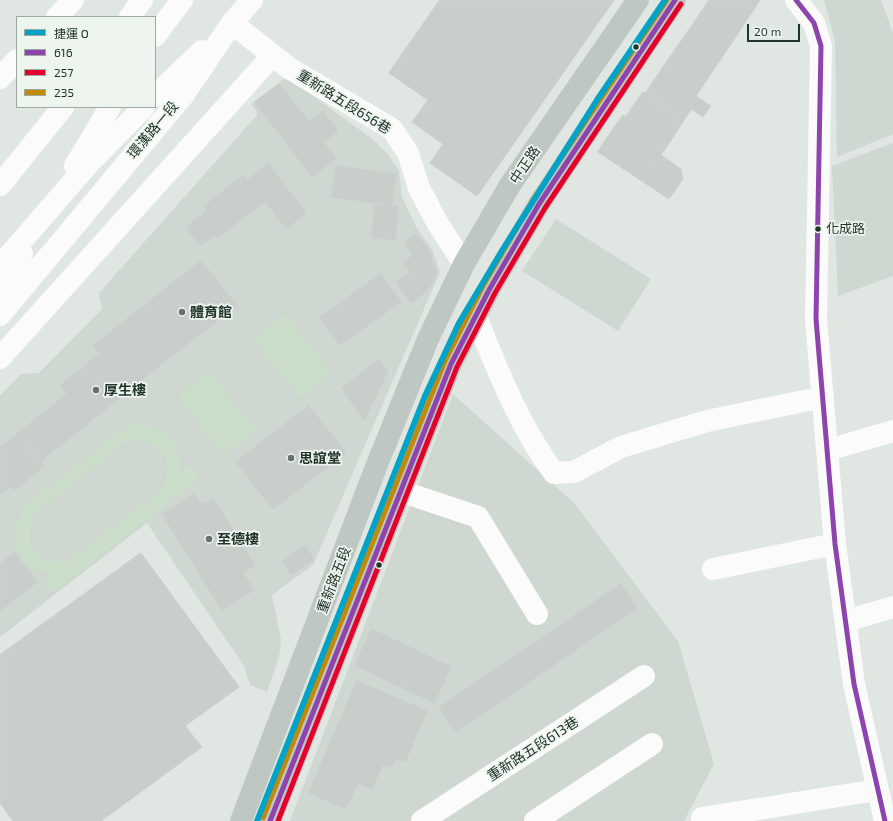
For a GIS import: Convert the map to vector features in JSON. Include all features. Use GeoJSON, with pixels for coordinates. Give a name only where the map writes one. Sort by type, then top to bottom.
{"type":"FeatureCollection","features":[{"type":"Feature","properties":{"kind":"main road","name":"中正路"},"geometry":{"type":"LineString","coordinates":[[428,339],[464,264],[510,185],[638,0]]}},
{"type":"Feature","properties":{"kind":"main road"},"geometry":{"type":"LineString","coordinates":[[476,317],[489,290],[539,204],[674,0]]}},
{"type":"Feature","properties":{"kind":"main road","name":"重新路五段"},"geometry":{"type":"LineString","coordinates":[[270,821],[451,364],[476,317]]}},
{"type":"Feature","properties":{"kind":"main road","name":"重新路五段"},"geometry":{"type":"LineString","coordinates":[[241,821],[376,467],[428,339]]}},
{"type":"Feature","properties":{"kind":"street"},"geometry":{"type":"LineString","coordinates":[[58,16],[73,0]]}},
{"type":"Feature","properties":{"kind":"street"},"geometry":{"type":"LineString","coordinates":[[131,16],[142,0]]}},
{"type":"Feature","properties":{"kind":"street"},"geometry":{"type":"LineString","coordinates":[[156,35],[182,0]]}},
{"type":"Feature","properties":{"kind":"street"},"geometry":{"type":"LineString","coordinates":[[232,23],[252,0]]}},
{"type":"Feature","properties":{"kind":"street"},"geometry":{"type":"LineString","coordinates":[[796,0],[814,23],[821,46],[816,319],[835,544],[854,684],[885,821]]}},
{"type":"Feature","properties":{"kind":"street","name":"重新路五段656巷"},"geometry":{"type":"LineString","coordinates":[[232,23],[289,68],[392,129],[408,153],[419,188],[438,224],[464,264]]}},
{"type":"Feature","properties":{"kind":"street","name":"環漢路一段"},"geometry":{"type":"LineString","coordinates":[[156,95],[232,23]]}},
{"type":"Feature","properties":{"kind":"street","name":"環漢路一段"},"geometry":{"type":"LineString","coordinates":[[0,314],[182,97],[232,23]]}},
{"type":"Feature","properties":{"kind":"street"},"geometry":{"type":"LineString","coordinates":[[0,358],[273,56]]}},
{"type":"Feature","properties":{"kind":"street"},"geometry":{"type":"LineString","coordinates":[[0,78],[16,61]]}},
{"type":"Feature","properties":{"kind":"street"},"geometry":{"type":"LineString","coordinates":[[0,185],[62,108]]}},
{"type":"Feature","properties":{"kind":"street"},"geometry":{"type":"LineString","coordinates":[[0,289],[109,108]]}},
{"type":"Feature","properties":{"kind":"street","name":"環漢路一段"},"geometry":{"type":"LineString","coordinates":[[0,266],[90,162],[143,108]]}},
{"type":"Feature","properties":{"kind":"street"},"geometry":{"type":"LineString","coordinates":[[476,317],[500,378],[536,449],[554,473],[574,472],[621,447],[707,421],[823,397]]}},
{"type":"Feature","properties":{"kind":"street"},"geometry":{"type":"LineString","coordinates":[[828,450],[893,431]]}},
{"type":"Feature","properties":{"kind":"street"},"geometry":{"type":"LineString","coordinates":[[400,491],[478,517],[537,614]]}},
{"type":"Feature","properties":{"kind":"street"},"geometry":{"type":"LineString","coordinates":[[713,569],[835,544]]}},
{"type":"Feature","properties":{"kind":"street"},"geometry":{"type":"LineString","coordinates":[[846,621],[893,607]]}},
{"type":"Feature","properties":{"kind":"street","name":"重新路五段613巷"},"geometry":{"type":"LineString","coordinates":[[422,821],[644,676]]}},
{"type":"Feature","properties":{"kind":"street"},"geometry":{"type":"LineString","coordinates":[[535,821],[652,744]]}},
{"type":"Feature","properties":{"kind":"street"},"geometry":{"type":"LineString","coordinates":[[702,818],[878,790]]}},
{"type":"Feature","properties":{"kind":"shaded area"},"geometry":{"type":"Polygon","coordinates":[[[824,0],[881,0],[893,33],[893,134],[837,157],[835,40],[824,0]]]}},
{"type":"Feature","properties":{"kind":"shaded area"},"geometry":{"type":"Polygon","coordinates":[[[287,77],[371,138],[387,153],[399,171],[402,197],[416,227],[433,251],[440,272],[313,565],[272,595],[281,640],[279,657],[267,692],[250,685],[244,666],[147,523],[0,637],[0,396],[21,374],[39,373],[102,309],[99,293],[258,114],[251,104],[287,77]]]}},
{"type":"Feature","properties":{"kind":"shaded area"},"geometry":{"type":"Polygon","coordinates":[[[893,143],[893,276],[838,296],[832,166],[893,143]]]}},
{"type":"Feature","properties":{"kind":"shaded area"},"geometry":{"type":"Polygon","coordinates":[[[556,219],[651,279],[618,331],[522,271],[556,219]]]}},
{"type":"Feature","properties":{"kind":"shaded area"},"geometry":{"type":"Polygon","coordinates":[[[453,394],[575,504],[678,641],[714,764],[684,821],[290,821],[453,394]]]}},
{"type":"Feature","properties":{"kind":"green space"},"geometry":{"type":"Polygon","coordinates":[[[285,314],[332,373],[300,398],[253,339],[285,314]]]}},
{"type":"Feature","properties":{"kind":"green space"},"geometry":{"type":"Polygon","coordinates":[[[208,371],[256,430],[224,454],[177,396],[208,371]]]}},
{"type":"Feature","properties":{"kind":"green space"},"geometry":{"type":"Polygon","coordinates":[[[137,424],[147,426],[163,433],[174,446],[178,454],[180,473],[190,465],[199,478],[53,593],[44,580],[52,572],[40,571],[30,566],[23,559],[18,549],[17,527],[20,515],[26,505],[121,431],[137,424]],[[133,440],[124,443],[36,513],[31,523],[29,533],[33,550],[39,556],[47,560],[57,562],[68,561],[158,493],[164,484],[168,465],[161,450],[153,444],[133,440]]]}},
{"type":"Feature","properties":{"kind":"building"},"geometry":{"type":"Polygon","coordinates":[[[440,0],[614,0],[477,196],[430,163],[443,144],[412,122],[428,100],[389,73],[440,0]]]}},
{"type":"Feature","properties":{"kind":"building"},"geometry":{"type":"Polygon","coordinates":[[[709,0],[760,0],[733,41],[698,17],[709,0]]]}},
{"type":"Feature","properties":{"kind":"building"},"geometry":{"type":"Polygon","coordinates":[[[698,17],[733,41],[704,84],[668,60],[698,17]]]}},
{"type":"Feature","properties":{"kind":"building"},"geometry":{"type":"Polygon","coordinates":[[[668,60],[704,84],[696,96],[711,106],[703,117],[692,109],[684,120],[645,94],[668,60]]]}},
{"type":"Feature","properties":{"kind":"building"},"geometry":{"type":"Polygon","coordinates":[[[279,84],[309,122],[323,111],[338,131],[323,142],[336,158],[312,177],[255,102],[279,84]]]}},
{"type":"Feature","properties":{"kind":"building"},"geometry":{"type":"Polygon","coordinates":[[[643,92],[684,120],[668,145],[626,117],[643,92]]]}},
{"type":"Feature","properties":{"kind":"building"},"geometry":{"type":"Polygon","coordinates":[[[623,115],[668,145],[651,168],[607,138],[623,115]]]}},
{"type":"Feature","properties":{"kind":"building"},"geometry":{"type":"Polygon","coordinates":[[[607,138],[651,168],[661,155],[681,169],[683,179],[669,199],[598,152],[607,138]]]}},
{"type":"Feature","properties":{"kind":"building"},"geometry":{"type":"Polygon","coordinates":[[[268,164],[306,213],[286,229],[265,201],[217,238],[214,235],[200,246],[186,227],[207,210],[204,206],[244,175],[247,180],[268,164]]]}},
{"type":"Feature","properties":{"kind":"building"},"geometry":{"type":"Polygon","coordinates":[[[336,166],[396,174],[392,205],[332,197],[336,166]]]}},
{"type":"Feature","properties":{"kind":"building"},"geometry":{"type":"Polygon","coordinates":[[[375,205],[398,207],[395,240],[372,238],[375,205]]]}},
{"type":"Feature","properties":{"kind":"building"},"geometry":{"type":"Polygon","coordinates":[[[416,234],[428,249],[437,274],[428,290],[411,303],[396,282],[410,272],[403,263],[413,255],[405,243],[416,234]]]}},
{"type":"Feature","properties":{"kind":"building","name":"體育館"},"geometry":{"type":"Polygon","coordinates":[[[201,261],[237,305],[162,364],[126,320],[201,261]]]}},
{"type":"Feature","properties":{"kind":"building"},"geometry":{"type":"Polygon","coordinates":[[[381,274],[401,302],[340,345],[320,317],[381,274]]]}},
{"type":"Feature","properties":{"kind":"building","name":"厚生樓"},"geometry":{"type":"Polygon","coordinates":[[[126,320],[162,364],[40,462],[17,434],[67,394],[60,386],[100,353],[93,346],[126,320]]]}},
{"type":"Feature","properties":{"kind":"building"},"geometry":{"type":"Polygon","coordinates":[[[379,360],[388,371],[364,421],[342,388],[379,360]]]}},
{"type":"Feature","properties":{"kind":"building","name":"思誼堂"},"geometry":{"type":"Polygon","coordinates":[[[309,406],[346,453],[273,509],[236,462],[309,406]]]}},
{"type":"Feature","properties":{"kind":"building"},"geometry":{"type":"Polygon","coordinates":[[[17,434],[44,466],[15,490],[11,486],[0,495],[0,448],[17,434]]]}},
{"type":"Feature","properties":{"kind":"building","name":"至德樓"},"geometry":{"type":"Polygon","coordinates":[[[195,494],[202,505],[213,498],[255,565],[243,573],[254,590],[222,610],[162,514],[195,494]]]}},
{"type":"Feature","properties":{"kind":"building"},"geometry":{"type":"Polygon","coordinates":[[[305,546],[314,559],[291,575],[283,561],[305,546]]]}},
{"type":"Feature","properties":{"kind":"building"},"geometry":{"type":"Polygon","coordinates":[[[15,553],[37,582],[0,611],[0,564],[15,553]]]}},
{"type":"Feature","properties":{"kind":"building"},"geometry":{"type":"Polygon","coordinates":[[[141,553],[239,687],[185,726],[202,747],[101,821],[13,821],[0,803],[0,655],[141,553]]]}},
{"type":"Feature","properties":{"kind":"building"},"geometry":{"type":"Polygon","coordinates":[[[621,584],[637,608],[456,732],[439,708],[621,584]]]}},
{"type":"Feature","properties":{"kind":"building"},"geometry":{"type":"Polygon","coordinates":[[[372,629],[451,667],[434,703],[355,665],[372,629]]]}},
{"type":"Feature","properties":{"kind":"building"},"geometry":{"type":"Polygon","coordinates":[[[357,681],[427,711],[405,762],[396,758],[391,767],[383,764],[372,789],[358,783],[346,809],[309,793],[357,681]]]}},
{"type":"Feature","properties":{"kind":"metro line","name":"O"},"geometry":{"type":"LineString","coordinates":[[257,821],[425,396],[459,323],[503,249],[597,100],[665,0]]}},
{"type":"Feature","properties":{"kind":"transit line","name":"235"},"geometry":{"type":"LineString","coordinates":[[263,818],[445,361],[483,286],[533,200],[667,0]]}},
{"type":"Feature","properties":{"kind":"transit line","name":"616"},"geometry":{"type":"LineString","coordinates":[[270,821],[451,364],[489,290],[539,204],[675,0]]}},
{"type":"Feature","properties":{"kind":"transit line","name":"616"},"geometry":{"type":"LineString","coordinates":[[796,0],[814,23],[821,46],[816,319],[835,544],[854,684],[885,821]]}},
{"type":"Feature","properties":{"kind":"transit line","name":"257"},"geometry":{"type":"LineString","coordinates":[[278,821],[457,367],[495,293],[545,208],[681,4]]}},
{"type":"Feature","properties":{"kind":"place","name":"化成路"},"geometry":{"type":"Point","coordinates":[818,229]}},
{"type":"Feature","properties":{"kind":"place","name":"體育館"},"geometry":{"type":"Point","coordinates":[182,312]}},
{"type":"Feature","properties":{"kind":"place","name":"厚生樓"},"geometry":{"type":"Point","coordinates":[96,390]}},
{"type":"Feature","properties":{"kind":"place","name":"思誼堂"},"geometry":{"type":"Point","coordinates":[291,458]}},
{"type":"Feature","properties":{"kind":"place","name":"至德樓"},"geometry":{"type":"Point","coordinates":[209,539]}}]}
